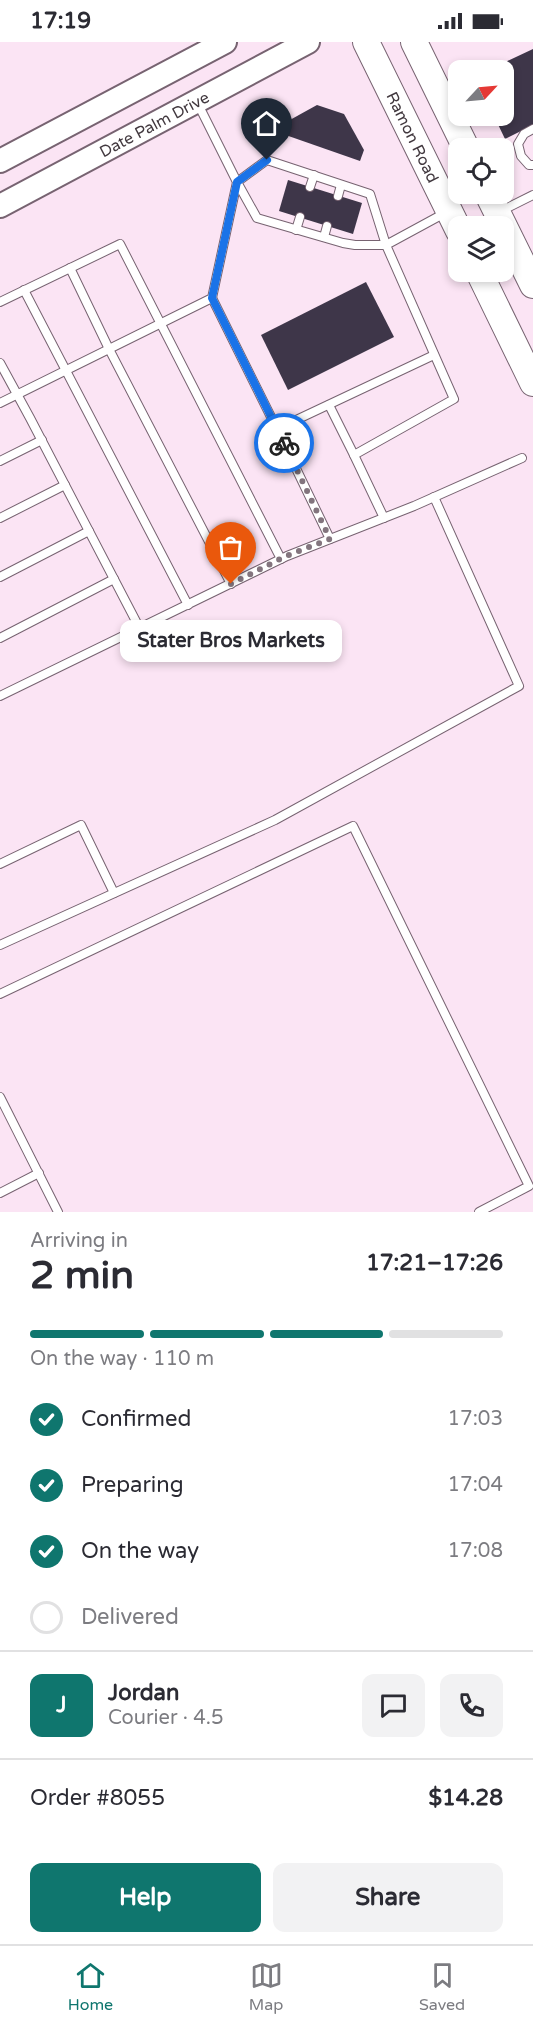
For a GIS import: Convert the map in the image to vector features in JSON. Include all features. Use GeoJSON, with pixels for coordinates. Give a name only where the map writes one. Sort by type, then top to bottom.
{"type":"FeatureCollection","features":[{"type":"Feature","properties":{"kind":"main road","name":"Date Palm Drive"},"geometry":{"type":"LineString","coordinates":[[0,206],[308,42]]}},
{"type":"Feature","properties":{"kind":"main road","name":"Ramon Road"},"geometry":{"type":"LineString","coordinates":[[366,42],[452,216]]}},
{"type":"Feature","properties":{"kind":"main road"},"geometry":{"type":"LineString","coordinates":[[414,42],[461,138]]}},
{"type":"Feature","properties":{"kind":"main road"},"geometry":{"type":"LineString","coordinates":[[0,161],[214,44]]}},
{"type":"Feature","properties":{"kind":"main road"},"geometry":{"type":"LineString","coordinates":[[493,204],[533,285]]}},
{"type":"Feature","properties":{"kind":"main road"},"geometry":{"type":"LineString","coordinates":[[484,282],[533,383]]}},
{"type":"Feature","properties":{"kind":"lane"},"geometry":{"type":"LineString","coordinates":[[196,101],[257,218],[355,245],[386,245],[448,223]]}},
{"type":"Feature","properties":{"kind":"lane"},"geometry":{"type":"LineString","coordinates":[[533,129],[524,134],[518,144],[521,156],[529,165],[533,165]]}},
{"type":"Feature","properties":{"kind":"lane"},"geometry":{"type":"LineString","coordinates":[[330,539],[212,298],[237,182],[267,160],[370,194],[386,245],[454,399],[354,454]]}},
{"type":"Feature","properties":{"kind":"lane"},"geometry":{"type":"LineString","coordinates":[[310,187],[314,175]]}},
{"type":"Feature","properties":{"kind":"lane"},"geometry":{"type":"LineString","coordinates":[[338,196],[341,185]]}},
{"type":"Feature","properties":{"kind":"lane"},"geometry":{"type":"LineString","coordinates":[[514,199],[533,195]]}},
{"type":"Feature","properties":{"kind":"lane"},"geometry":{"type":"LineString","coordinates":[[296,230],[300,218]]}},
{"type":"Feature","properties":{"kind":"lane"},"geometry":{"type":"LineString","coordinates":[[324,237],[327,226]]}},
{"type":"Feature","properties":{"kind":"lane"},"geometry":{"type":"LineString","coordinates":[[0,302],[120,244],[281,559]]}},
{"type":"Feature","properties":{"kind":"lane"},"geometry":{"type":"LineString","coordinates":[[70,268],[109,349],[231,584]]}},
{"type":"Feature","properties":{"kind":"lane"},"geometry":{"type":"LineString","coordinates":[[24,290],[188,605]]}},
{"type":"Feature","properties":{"kind":"lane"},"geometry":{"type":"LineString","coordinates":[[0,402],[212,298]]}},
{"type":"Feature","properties":{"kind":"lane"},"geometry":{"type":"LineString","coordinates":[[277,429],[434,355]]}},
{"type":"Feature","properties":{"kind":"lane"},"geometry":{"type":"LineString","coordinates":[[0,363],[140,629]]}},
{"type":"Feature","properties":{"kind":"lane"},"geometry":{"type":"LineString","coordinates":[[329,405],[384,518]]}},
{"type":"Feature","properties":{"kind":"lane"},"geometry":{"type":"LineString","coordinates":[[0,461],[42,440]]}},
{"type":"Feature","properties":{"kind":"lane"},"geometry":{"type":"LineString","coordinates":[[0,696],[281,559],[384,518],[522,458]]}},
{"type":"Feature","properties":{"kind":"lane"},"geometry":{"type":"LineString","coordinates":[[0,518],[65,485]]}},
{"type":"Feature","properties":{"kind":"lane"},"geometry":{"type":"LineString","coordinates":[[0,945],[275,820],[519,686],[434,497]]}},
{"type":"Feature","properties":{"kind":"lane"},"geometry":{"type":"LineString","coordinates":[[0,577],[89,531]]}},
{"type":"Feature","properties":{"kind":"lane"},"geometry":{"type":"LineString","coordinates":[[0,638],[114,579]]}},
{"type":"Feature","properties":{"kind":"lane"},"geometry":{"type":"LineString","coordinates":[[0,864],[81,825],[114,893]]}},
{"type":"Feature","properties":{"kind":"lane"},"geometry":{"type":"LineString","coordinates":[[0,994],[352,826],[530,1186],[479,1212]]}},
{"type":"Feature","properties":{"kind":"lane"},"geometry":{"type":"LineString","coordinates":[[0,1097],[58,1212]]}},
{"type":"Feature","properties":{"kind":"lane"},"geometry":{"type":"LineString","coordinates":[[0,1193],[39,1173]]}},
{"type":"Feature","properties":{"kind":"building"},"geometry":{"type":"Polygon","coordinates":[[[533,49],[533,125],[505,138],[499,126],[514,126],[514,60],[509,60],[533,49]]]}},
{"type":"Feature","properties":{"kind":"building"},"geometry":{"type":"Polygon","coordinates":[[[317,105],[344,114],[364,150],[360,161],[277,132],[279,126],[317,105]]]}},
{"type":"Feature","properties":{"kind":"building"},"geometry":{"type":"Polygon","coordinates":[[[288,180],[362,203],[353,234],[279,211],[288,180]]]}},
{"type":"Feature","properties":{"kind":"building"},"geometry":{"type":"Polygon","coordinates":[[[366,282],[394,337],[288,390],[261,335],[366,282]]]}},
{"type":"Feature","properties":{"kind":"way so far"},"geometry":{"type":"LineString","coordinates":[[231,584],[286,556],[330,539],[284,443]]}},
{"type":"Feature","properties":{"kind":"place","name":"Stater Bros Markets"},"geometry":{"type":"Point","coordinates":[231,584]}},
{"type":"Feature","properties":{"kind":"route"},"geometry":{"type":"LineString","coordinates":[[267,160],[237,182],[212,298],[284,443]]}}]}
